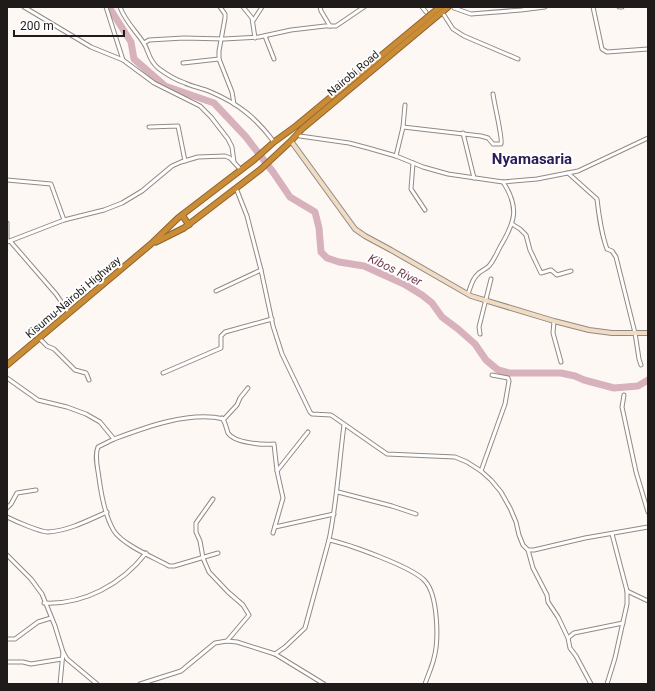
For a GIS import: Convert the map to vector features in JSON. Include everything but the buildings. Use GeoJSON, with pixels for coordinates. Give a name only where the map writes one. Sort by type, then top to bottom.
{"type":"FeatureCollection","features":[{"type":"Feature","properties":{"kind":"highway","name":"Nairobi Road"},"geometry":{"type":"LineString","coordinates":[[151,244],[182,215],[256,159],[274,142],[296,126],[440,7]]}},
{"type":"Feature","properties":{"kind":"highway","name":"Nairobi Road"},"geometry":{"type":"LineString","coordinates":[[151,244],[189,225],[261,169],[303,128],[448,7]]}},
{"type":"Feature","properties":{"kind":"highway"},"geometry":{"type":"LineString","coordinates":[[182,215],[189,225]]}},
{"type":"Feature","properties":{"kind":"highway","name":"Kisumu-Nairobi Highway"},"geometry":{"type":"LineString","coordinates":[[7,365],[151,244]]}},
{"type":"Feature","properties":{"kind":"main road"},"geometry":{"type":"LineString","coordinates":[[291,141],[355,229],[468,294],[486,301],[589,330],[612,333],[648,333]]}},
{"type":"Feature","properties":{"kind":"street"},"geometry":{"type":"LineString","coordinates":[[24,7],[91,47],[123,60],[154,83],[200,106],[211,117],[228,139],[232,147],[234,162]]}},
{"type":"Feature","properties":{"kind":"street"},"geometry":{"type":"LineString","coordinates":[[106,7],[123,60]]}},
{"type":"Feature","properties":{"kind":"street"},"geometry":{"type":"LineString","coordinates":[[120,7],[134,31],[144,43],[153,63],[163,71],[184,83],[210,91],[234,104],[252,117],[274,142]]}},
{"type":"Feature","properties":{"kind":"street"},"geometry":{"type":"LineString","coordinates":[[220,7],[225,14],[225,18],[219,59],[230,88],[234,104]]}},
{"type":"Feature","properties":{"kind":"street"},"geometry":{"type":"LineString","coordinates":[[243,7],[253,21],[255,38]]}},
{"type":"Feature","properties":{"kind":"street"},"geometry":{"type":"LineString","coordinates":[[253,21],[262,7]]}},
{"type":"Feature","properties":{"kind":"street"},"geometry":{"type":"LineString","coordinates":[[320,7],[330,26]]}},
{"type":"Feature","properties":{"kind":"street"},"geometry":{"type":"LineString","coordinates":[[144,43],[149,40],[184,38],[255,38],[291,30],[330,26],[339,24],[364,7]]}},
{"type":"Feature","properties":{"kind":"street"},"geometry":{"type":"LineString","coordinates":[[422,7],[426,12]]}},
{"type":"Feature","properties":{"kind":"street"},"geometry":{"type":"LineString","coordinates":[[454,8],[471,14],[476,14],[545,7]]}},
{"type":"Feature","properties":{"kind":"street"},"geometry":{"type":"LineString","coordinates":[[593,7],[602,49],[604,51],[648,49]]}},
{"type":"Feature","properties":{"kind":"street"},"geometry":{"type":"LineString","coordinates":[[444,15],[453,29],[518,60]]}},
{"type":"Feature","properties":{"kind":"street"},"geometry":{"type":"LineString","coordinates":[[266,36],[274,59]]}},
{"type":"Feature","properties":{"kind":"street"},"geometry":{"type":"LineString","coordinates":[[183,63],[219,59]]}},
{"type":"Feature","properties":{"kind":"street"},"geometry":{"type":"LineString","coordinates":[[403,127],[481,136],[488,138],[494,144],[501,144],[502,140],[493,94]]}},
{"type":"Feature","properties":{"kind":"street"},"geometry":{"type":"LineString","coordinates":[[396,156],[403,127],[405,105]]}},
{"type":"Feature","properties":{"kind":"street"},"geometry":{"type":"LineString","coordinates":[[149,127],[178,126],[185,161]]}},
{"type":"Feature","properties":{"kind":"street"},"geometry":{"type":"LineString","coordinates":[[463,133],[474,178]]}},
{"type":"Feature","properties":{"kind":"street"},"geometry":{"type":"LineString","coordinates":[[300,136],[349,143],[396,156],[423,167],[448,174],[503,182],[537,179],[578,171],[648,138]]}},
{"type":"Feature","properties":{"kind":"street"},"geometry":{"type":"LineString","coordinates":[[8,242],[64,220],[104,210],[122,203],[142,192],[172,166],[185,161],[198,157],[225,156],[230,158],[241,170]]}},
{"type":"Feature","properties":{"kind":"street"},"geometry":{"type":"LineString","coordinates":[[413,163],[410,189],[425,210]]}},
{"type":"Feature","properties":{"kind":"street"},"geometry":{"type":"LineString","coordinates":[[568,173],[597,199],[599,219],[607,249],[612,251],[616,257],[636,333],[639,359],[642,365]]}},
{"type":"Feature","properties":{"kind":"street"},"geometry":{"type":"LineString","coordinates":[[7,180],[51,184],[64,220]]}},
{"type":"Feature","properties":{"kind":"street"},"geometry":{"type":"LineString","coordinates":[[468,294],[476,276],[490,264],[508,236],[512,224],[514,213],[513,204],[509,192],[503,182]]}},
{"type":"Feature","properties":{"kind":"street"},"geometry":{"type":"LineString","coordinates":[[236,188],[247,216],[262,270],[272,319],[282,354],[310,412],[312,414],[328,414],[387,454],[455,458],[467,462],[491,480],[501,492],[516,522],[521,540],[528,550],[533,568],[548,602],[558,617],[568,638],[570,648],[591,684]]}},
{"type":"Feature","properties":{"kind":"street"},"geometry":{"type":"LineString","coordinates":[[7,223],[8,242],[51,288],[69,313]]}},
{"type":"Feature","properties":{"kind":"street"},"geometry":{"type":"LineString","coordinates":[[512,224],[526,235],[530,250],[541,273],[551,270],[557,275],[571,271]]}},
{"type":"Feature","properties":{"kind":"street"},"geometry":{"type":"LineString","coordinates":[[216,291],[262,270]]}},
{"type":"Feature","properties":{"kind":"street"},"geometry":{"type":"LineString","coordinates":[[480,334],[479,327],[491,279]]}},
{"type":"Feature","properties":{"kind":"street"},"geometry":{"type":"LineString","coordinates":[[163,373],[221,348],[221,336],[225,332],[272,319]]}},
{"type":"Feature","properties":{"kind":"street"},"geometry":{"type":"LineString","coordinates":[[554,321],[553,333],[561,362]]}},
{"type":"Feature","properties":{"kind":"street"},"geometry":{"type":"LineString","coordinates":[[40,338],[47,346],[54,349],[75,370],[86,373],[89,380]]}},
{"type":"Feature","properties":{"kind":"street"},"geometry":{"type":"LineString","coordinates":[[481,471],[505,404],[509,381],[508,378],[492,375]]}},
{"type":"Feature","properties":{"kind":"street"},"geometry":{"type":"LineString","coordinates":[[7,378],[38,400],[67,407],[86,414],[100,422],[114,439]]}},
{"type":"Feature","properties":{"kind":"street"},"geometry":{"type":"LineString","coordinates":[[218,553],[172,566],[133,546],[115,532],[107,512],[100,487],[97,449],[102,444],[140,429],[171,421],[192,418],[224,419],[237,405],[248,388]]}},
{"type":"Feature","properties":{"kind":"street"},"geometry":{"type":"LineString","coordinates":[[624,395],[622,407],[636,472],[648,512]]}},
{"type":"Feature","properties":{"kind":"street"},"geometry":{"type":"LineString","coordinates":[[222,418],[228,433],[232,437],[260,445],[274,444],[277,471],[283,498],[273,533]]}},
{"type":"Feature","properties":{"kind":"street"},"geometry":{"type":"LineString","coordinates":[[275,654],[285,647],[305,628],[329,540],[334,514],[338,492],[338,470],[344,425]]}},
{"type":"Feature","properties":{"kind":"street"},"geometry":{"type":"LineString","coordinates":[[277,471],[308,432]]}},
{"type":"Feature","properties":{"kind":"street"},"geometry":{"type":"LineString","coordinates":[[7,508],[17,493],[36,490]]}},
{"type":"Feature","properties":{"kind":"street"},"geometry":{"type":"LineString","coordinates":[[338,492],[416,514]]}},
{"type":"Feature","properties":{"kind":"street"},"geometry":{"type":"LineString","coordinates":[[213,499],[196,523],[196,532],[200,541],[203,558],[209,572],[243,605],[249,615],[226,641]]}},
{"type":"Feature","properties":{"kind":"street"},"geometry":{"type":"LineString","coordinates":[[7,517],[39,530],[49,532],[71,527],[107,512]]}},
{"type":"Feature","properties":{"kind":"street"},"geometry":{"type":"LineString","coordinates":[[275,526],[334,514]]}},
{"type":"Feature","properties":{"kind":"street"},"geometry":{"type":"LineString","coordinates":[[528,550],[648,527]]}},
{"type":"Feature","properties":{"kind":"street"},"geometry":{"type":"LineString","coordinates":[[607,684],[615,658],[627,604],[627,591],[612,534]]}},
{"type":"Feature","properties":{"kind":"street"},"geometry":{"type":"LineString","coordinates":[[329,540],[356,548],[395,564],[425,581],[430,589],[437,628],[434,657],[425,684]]}},
{"type":"Feature","properties":{"kind":"street"},"geometry":{"type":"LineString","coordinates":[[44,602],[71,602],[82,599],[106,588],[125,576],[136,566],[146,553]]}},
{"type":"Feature","properties":{"kind":"street"},"geometry":{"type":"LineString","coordinates":[[7,555],[31,579],[42,594],[63,652],[67,659],[97,684]]}},
{"type":"Feature","properties":{"kind":"street"},"geometry":{"type":"LineString","coordinates":[[627,591],[648,601]]}},
{"type":"Feature","properties":{"kind":"street"},"geometry":{"type":"LineString","coordinates":[[7,639],[15,639],[38,622],[51,618]]}},
{"type":"Feature","properties":{"kind":"street"},"geometry":{"type":"LineString","coordinates":[[568,638],[574,633],[623,623]]}},
{"type":"Feature","properties":{"kind":"street"},"geometry":{"type":"LineString","coordinates":[[140,684],[180,671],[215,642],[226,641],[237,642],[275,654],[324,684]]}},
{"type":"Feature","properties":{"kind":"street"},"geometry":{"type":"LineString","coordinates":[[60,684],[63,652]]}},
{"type":"Feature","properties":{"kind":"street"},"geometry":{"type":"LineString","coordinates":[[7,662],[23,662],[31,664],[62,659]]}},
{"type":"Feature","properties":{"kind":"waterway","name":"Kibos River"},"geometry":{"type":"LineString","coordinates":[[109,7],[131,42],[134,59],[165,86],[214,103],[246,137],[290,197],[315,212],[319,228],[321,252],[327,258],[339,262],[364,266],[404,284],[422,295],[432,303],[442,317],[475,344],[486,360],[498,370],[509,373],[561,373],[614,388],[638,386],[648,380]]}},
{"type":"Feature","properties":{"kind":"district","name":"Nyamasaria"},"geometry":{"type":"Point","coordinates":[532,159]}}]}
